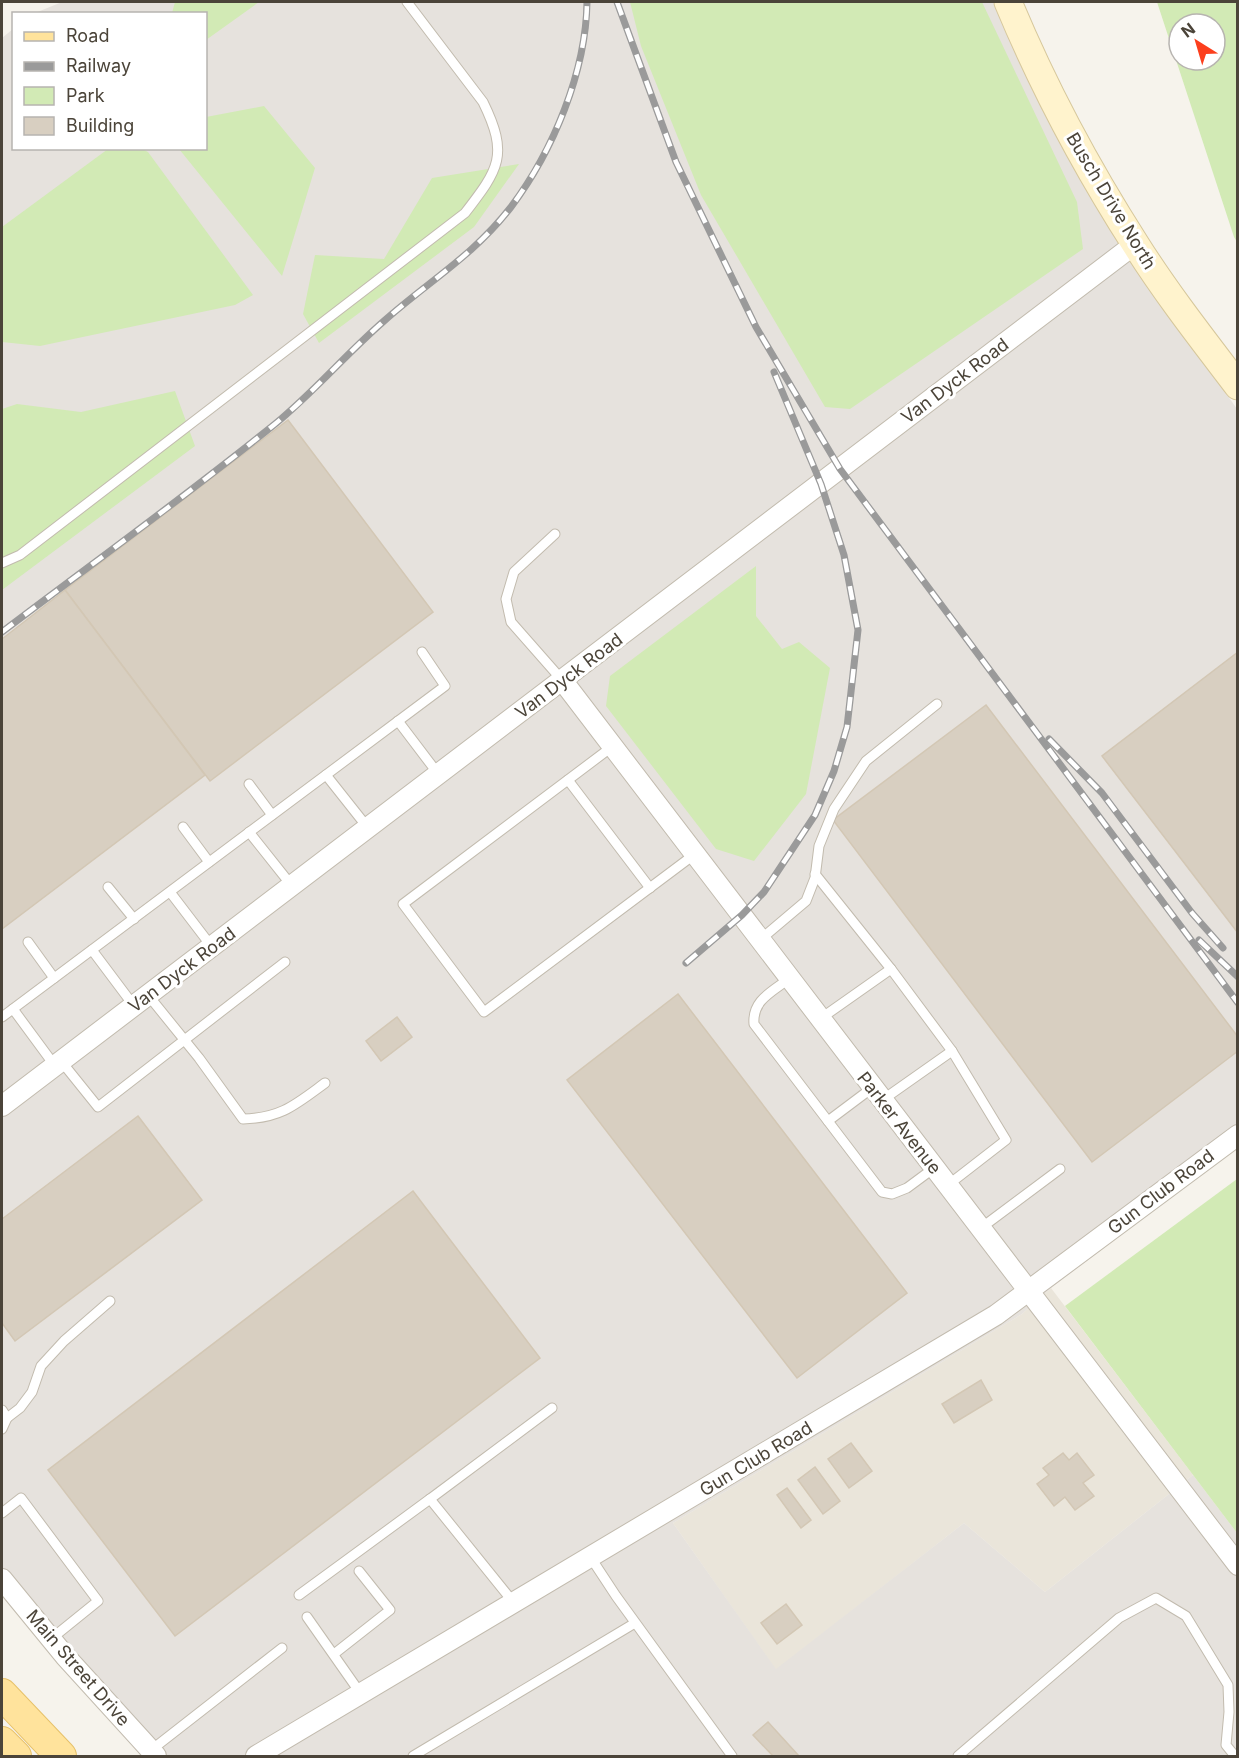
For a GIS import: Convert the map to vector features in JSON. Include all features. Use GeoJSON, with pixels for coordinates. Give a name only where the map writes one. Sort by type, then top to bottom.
{"type":"FeatureCollection","features":[{"type":"Feature","properties":{"kind":"main road"},"geometry":{"type":"LineString","coordinates":[[2,1694],[60,1756]]}},
{"type":"Feature","properties":{"kind":"main road"},"geometry":{"type":"LineString","coordinates":[[2,1742],[16,1756]]}},
{"type":"Feature","properties":{"kind":"street","name":"Busch Drive North"},"geometry":{"type":"LineString","coordinates":[[1008,2],[1067,129],[1136,244],[1175,303],[1238,386]]}},
{"type":"Feature","properties":{"kind":"street","name":"Van Dyck Road"},"geometry":{"type":"LineString","coordinates":[[2,1106],[1136,244]]}},
{"type":"Feature","properties":{"kind":"street","name":"Parker Avenue"},"geometry":{"type":"LineString","coordinates":[[562,680],[1238,1565]]}},
{"type":"Feature","properties":{"kind":"street","name":"Gun Club Road"},"geometry":{"type":"LineString","coordinates":[[256,1756],[996,1315],[1238,1134]]}},
{"type":"Feature","properties":{"kind":"street","name":"Main Street Drive"},"geometry":{"type":"LineString","coordinates":[[2,1579],[51,1639],[153,1754]]}},
{"type":"Feature","properties":{"kind":"lane"},"geometry":{"type":"LineString","coordinates":[[2,563],[20,555],[465,213],[483,190],[494,173],[499,158],[498,138],[491,119],[483,102],[407,2]]}},
{"type":"Feature","properties":{"kind":"lane"},"geometry":{"type":"LineString","coordinates":[[555,534],[514,572],[506,599],[511,622],[562,680]]}},
{"type":"Feature","properties":{"kind":"lane"},"geometry":{"type":"LineString","coordinates":[[2,1017],[445,686],[422,652]]}},
{"type":"Feature","properties":{"kind":"lane"},"geometry":{"type":"LineString","coordinates":[[761,939],[806,901],[815,874],[819,846],[834,809],[866,761],[937,704]]}},
{"type":"Feature","properties":{"kind":"lane"},"geometry":{"type":"LineString","coordinates":[[398,721],[439,775]]}},
{"type":"Feature","properties":{"kind":"lane"},"geometry":{"type":"LineString","coordinates":[[613,746],[403,904],[484,1012],[695,854]]}},
{"type":"Feature","properties":{"kind":"lane"},"geometry":{"type":"LineString","coordinates":[[326,775],[368,828]]}},
{"type":"Feature","properties":{"kind":"lane"},"geometry":{"type":"LineString","coordinates":[[568,780],[650,888]]}},
{"type":"Feature","properties":{"kind":"lane"},"geometry":{"type":"LineString","coordinates":[[249,784],[272,815]]}},
{"type":"Feature","properties":{"kind":"lane"},"geometry":{"type":"LineString","coordinates":[[183,826],[209,862]]}},
{"type":"Feature","properties":{"kind":"lane"},"geometry":{"type":"LineString","coordinates":[[249,832],[292,886]]}},
{"type":"Feature","properties":{"kind":"lane"},"geometry":{"type":"LineString","coordinates":[[815,874],[891,969],[952,1051],[1006,1140],[948,1185]]}},
{"type":"Feature","properties":{"kind":"lane"},"geometry":{"type":"LineString","coordinates":[[108,887],[134,918]]}},
{"type":"Feature","properties":{"kind":"lane"},"geometry":{"type":"LineString","coordinates":[[170,891],[212,947]]}},
{"type":"Feature","properties":{"kind":"lane"},"geometry":{"type":"LineString","coordinates":[[28,942],[54,978]]}},
{"type":"Feature","properties":{"kind":"lane"},"geometry":{"type":"LineString","coordinates":[[92,950],[141,1000],[185,1040],[243,1119],[262,1118],[289,1110],[325,1083]]}},
{"type":"Feature","properties":{"kind":"lane"},"geometry":{"type":"LineString","coordinates":[[13,1009],[98,1107],[285,962]]}},
{"type":"Feature","properties":{"kind":"lane"},"geometry":{"type":"LineString","coordinates":[[820,1019],[891,969]]}},
{"type":"Feature","properties":{"kind":"lane"},"geometry":{"type":"LineString","coordinates":[[790,978],[759,1002],[753,1012],[754,1024],[882,1192],[892,1194],[907,1188],[934,1168]]}},
{"type":"Feature","properties":{"kind":"lane"},"geometry":{"type":"LineString","coordinates":[[828,1121],[952,1051]]}},
{"type":"Feature","properties":{"kind":"lane"},"geometry":{"type":"LineString","coordinates":[[981,1228],[1060,1169]]}},
{"type":"Feature","properties":{"kind":"lane"},"geometry":{"type":"LineString","coordinates":[[2,1429],[4,1414],[20,1408],[32,1392],[41,1366],[64,1341],[110,1301]]}},
{"type":"Feature","properties":{"kind":"lane"},"geometry":{"type":"LineString","coordinates":[[299,1595],[552,1408]]}},
{"type":"Feature","properties":{"kind":"lane"},"geometry":{"type":"LineString","coordinates":[[2,1513],[21,1498],[98,1601],[51,1639]]}},
{"type":"Feature","properties":{"kind":"lane"},"geometry":{"type":"LineString","coordinates":[[430,1499],[514,1603]]}},
{"type":"Feature","properties":{"kind":"lane"},"geometry":{"type":"LineString","coordinates":[[591,1558],[635,1623],[732,1756]]}},
{"type":"Feature","properties":{"kind":"lane"},"geometry":{"type":"LineString","coordinates":[[334,1654],[390,1610],[359,1571]]}},
{"type":"Feature","properties":{"kind":"lane"},"geometry":{"type":"LineString","coordinates":[[958,1756],[1119,1618],[1156,1598],[1186,1617],[1228,1685],[1229,1712],[1226,1744],[1235,1756]]}},
{"type":"Feature","properties":{"kind":"lane"},"geometry":{"type":"LineString","coordinates":[[307,1617],[361,1694]]}},
{"type":"Feature","properties":{"kind":"lane"},"geometry":{"type":"LineString","coordinates":[[413,1756],[635,1623]]}},
{"type":"Feature","properties":{"kind":"lane"},"geometry":{"type":"LineString","coordinates":[[153,1754],[282,1648]]}},
{"type":"Feature","properties":{"kind":"shaded area"},"geometry":{"type":"Polygon","coordinates":[[[62,2],[993,2],[1023,69],[1107,224],[1237,409],[1237,1147],[1051,1288],[1022,1314],[673,1523],[776,1669],[964,1523],[1045,1592],[1193,1475],[1237,1533],[1237,1756],[141,1756],[2,1595],[2,38],[12,30],[12,150],[207,150],[207,12],[37,12],[62,2]]]}},
{"type":"Feature","properties":{"kind":"shaded area"},"geometry":{"type":"Polygon","coordinates":[[[1051,1288],[1193,1475],[1045,1592],[964,1523],[776,1670],[673,1523],[1022,1314],[1051,1288]]]}},
{"type":"Feature","properties":{"kind":"green space"},"geometry":{"type":"Polygon","coordinates":[[[175,2],[259,2],[207,39],[207,12],[172,12],[175,2]]]}},
{"type":"Feature","properties":{"kind":"green space"},"geometry":{"type":"Polygon","coordinates":[[[630,2],[982,2],[1077,202],[1083,249],[850,409],[825,407],[701,195],[641,46],[630,2]]]}},
{"type":"Feature","properties":{"kind":"green space"},"geometry":{"type":"Polygon","coordinates":[[[1157,2],[1237,2],[1237,242],[1180,72],[1227,72],[1227,12],[1167,12],[1167,33],[1157,2]]]}},
{"type":"Feature","properties":{"kind":"green space"},"geometry":{"type":"Polygon","coordinates":[[[264,106],[315,168],[282,276],[180,150],[207,150],[207,117],[264,106]]]}},
{"type":"Feature","properties":{"kind":"green space"},"geometry":{"type":"Polygon","coordinates":[[[107,150],[144,150],[148,152],[253,295],[235,305],[40,346],[2,342],[2,227],[107,150]]]}},
{"type":"Feature","properties":{"kind":"green space"},"geometry":{"type":"Polygon","coordinates":[[[519,164],[474,227],[319,343],[303,314],[315,255],[384,259],[432,178],[519,164]]]}},
{"type":"Feature","properties":{"kind":"green space"},"geometry":{"type":"Polygon","coordinates":[[[175,391],[195,446],[2,590],[2,409],[17,404],[81,412],[175,391]]]}},
{"type":"Feature","properties":{"kind":"green space"},"geometry":{"type":"Polygon","coordinates":[[[756,566],[756,616],[782,649],[799,642],[830,668],[806,794],[754,861],[716,849],[606,706],[610,676],[756,566]]]}},
{"type":"Feature","properties":{"kind":"green space"},"geometry":{"type":"Polygon","coordinates":[[[1237,1179],[1237,1533],[1065,1306],[1237,1179]]]}},
{"type":"Feature","properties":{"kind":"building"},"geometry":{"type":"Polygon","coordinates":[[[288,420],[433,612],[210,781],[65,590],[288,420]]]}},
{"type":"Feature","properties":{"kind":"building"},"geometry":{"type":"Polygon","coordinates":[[[65,590],[205,775],[2,929],[2,639],[65,590]]]}},
{"type":"Feature","properties":{"kind":"building"},"geometry":{"type":"Polygon","coordinates":[[[1238,652],[1238,933],[1102,756],[1238,652]]]}},
{"type":"Feature","properties":{"kind":"building"},"geometry":{"type":"Polygon","coordinates":[[[986,705],[1238,1037],[1238,1051],[1092,1162],[833,820],[986,705]]]}},
{"type":"Feature","properties":{"kind":"building"},"geometry":{"type":"Polygon","coordinates":[[[678,994],[907,1293],[797,1378],[567,1080],[678,994]]]}},
{"type":"Feature","properties":{"kind":"building"},"geometry":{"type":"Polygon","coordinates":[[[397,1017],[412,1037],[381,1061],[366,1041],[397,1017]]]}},
{"type":"Feature","properties":{"kind":"building"},"geometry":{"type":"Polygon","coordinates":[[[138,1116],[202,1200],[15,1341],[2,1323],[2,1219],[138,1116]]]}},
{"type":"Feature","properties":{"kind":"building"},"geometry":{"type":"Polygon","coordinates":[[[413,1191],[540,1358],[175,1636],[48,1470],[413,1191]]]}},
{"type":"Feature","properties":{"kind":"building"},"geometry":{"type":"Polygon","coordinates":[[[981,1380],[992,1400],[954,1423],[942,1404],[981,1380]]]}},
{"type":"Feature","properties":{"kind":"building"},"geometry":{"type":"Polygon","coordinates":[[[851,1443],[872,1471],[849,1488],[828,1459],[851,1443]]]}},
{"type":"Feature","properties":{"kind":"building"},"geometry":{"type":"Polygon","coordinates":[[[1063,1453],[1069,1460],[1077,1453],[1094,1475],[1083,1483],[1094,1496],[1075,1510],[1065,1497],[1054,1506],[1037,1484],[1049,1475],[1043,1468],[1063,1453]]]}},
{"type":"Feature","properties":{"kind":"building"},"geometry":{"type":"Polygon","coordinates":[[[815,1467],[840,1501],[823,1514],[798,1480],[815,1467]]]}},
{"type":"Feature","properties":{"kind":"building"},"geometry":{"type":"Polygon","coordinates":[[[787,1488],[811,1520],[801,1528],[777,1495],[787,1488]]]}},
{"type":"Feature","properties":{"kind":"building"},"geometry":{"type":"Polygon","coordinates":[[[786,1604],[802,1625],[777,1644],[761,1623],[786,1604]]]}},
{"type":"Feature","properties":{"kind":"building"},"geometry":{"type":"Polygon","coordinates":[[[768,1722],[799,1756],[773,1756],[753,1735],[768,1722]]]}},
{"type":"Feature","properties":{"kind":"railway"},"geometry":{"type":"LineString","coordinates":[[2,632],[275,424],[370,334],[466,254],[496,224],[526,185],[553,136],[564,110],[581,56],[587,2]]}},
{"type":"Feature","properties":{"kind":"railway"},"geometry":{"type":"LineString","coordinates":[[617,2],[676,162],[756,327],[840,469],[1238,1003]]}},
{"type":"Feature","properties":{"kind":"railway"},"geometry":{"type":"LineString","coordinates":[[686,963],[742,915],[764,892],[815,815],[834,771],[847,727],[858,630],[844,555],[821,484],[774,372]]}},
{"type":"Feature","properties":{"kind":"railway"},"geometry":{"type":"LineString","coordinates":[[1049,739],[1102,793],[1192,913],[1223,948]]}},
{"type":"Feature","properties":{"kind":"railway"},"geometry":{"type":"LineString","coordinates":[[1199,940],[1238,977]]}}]}
